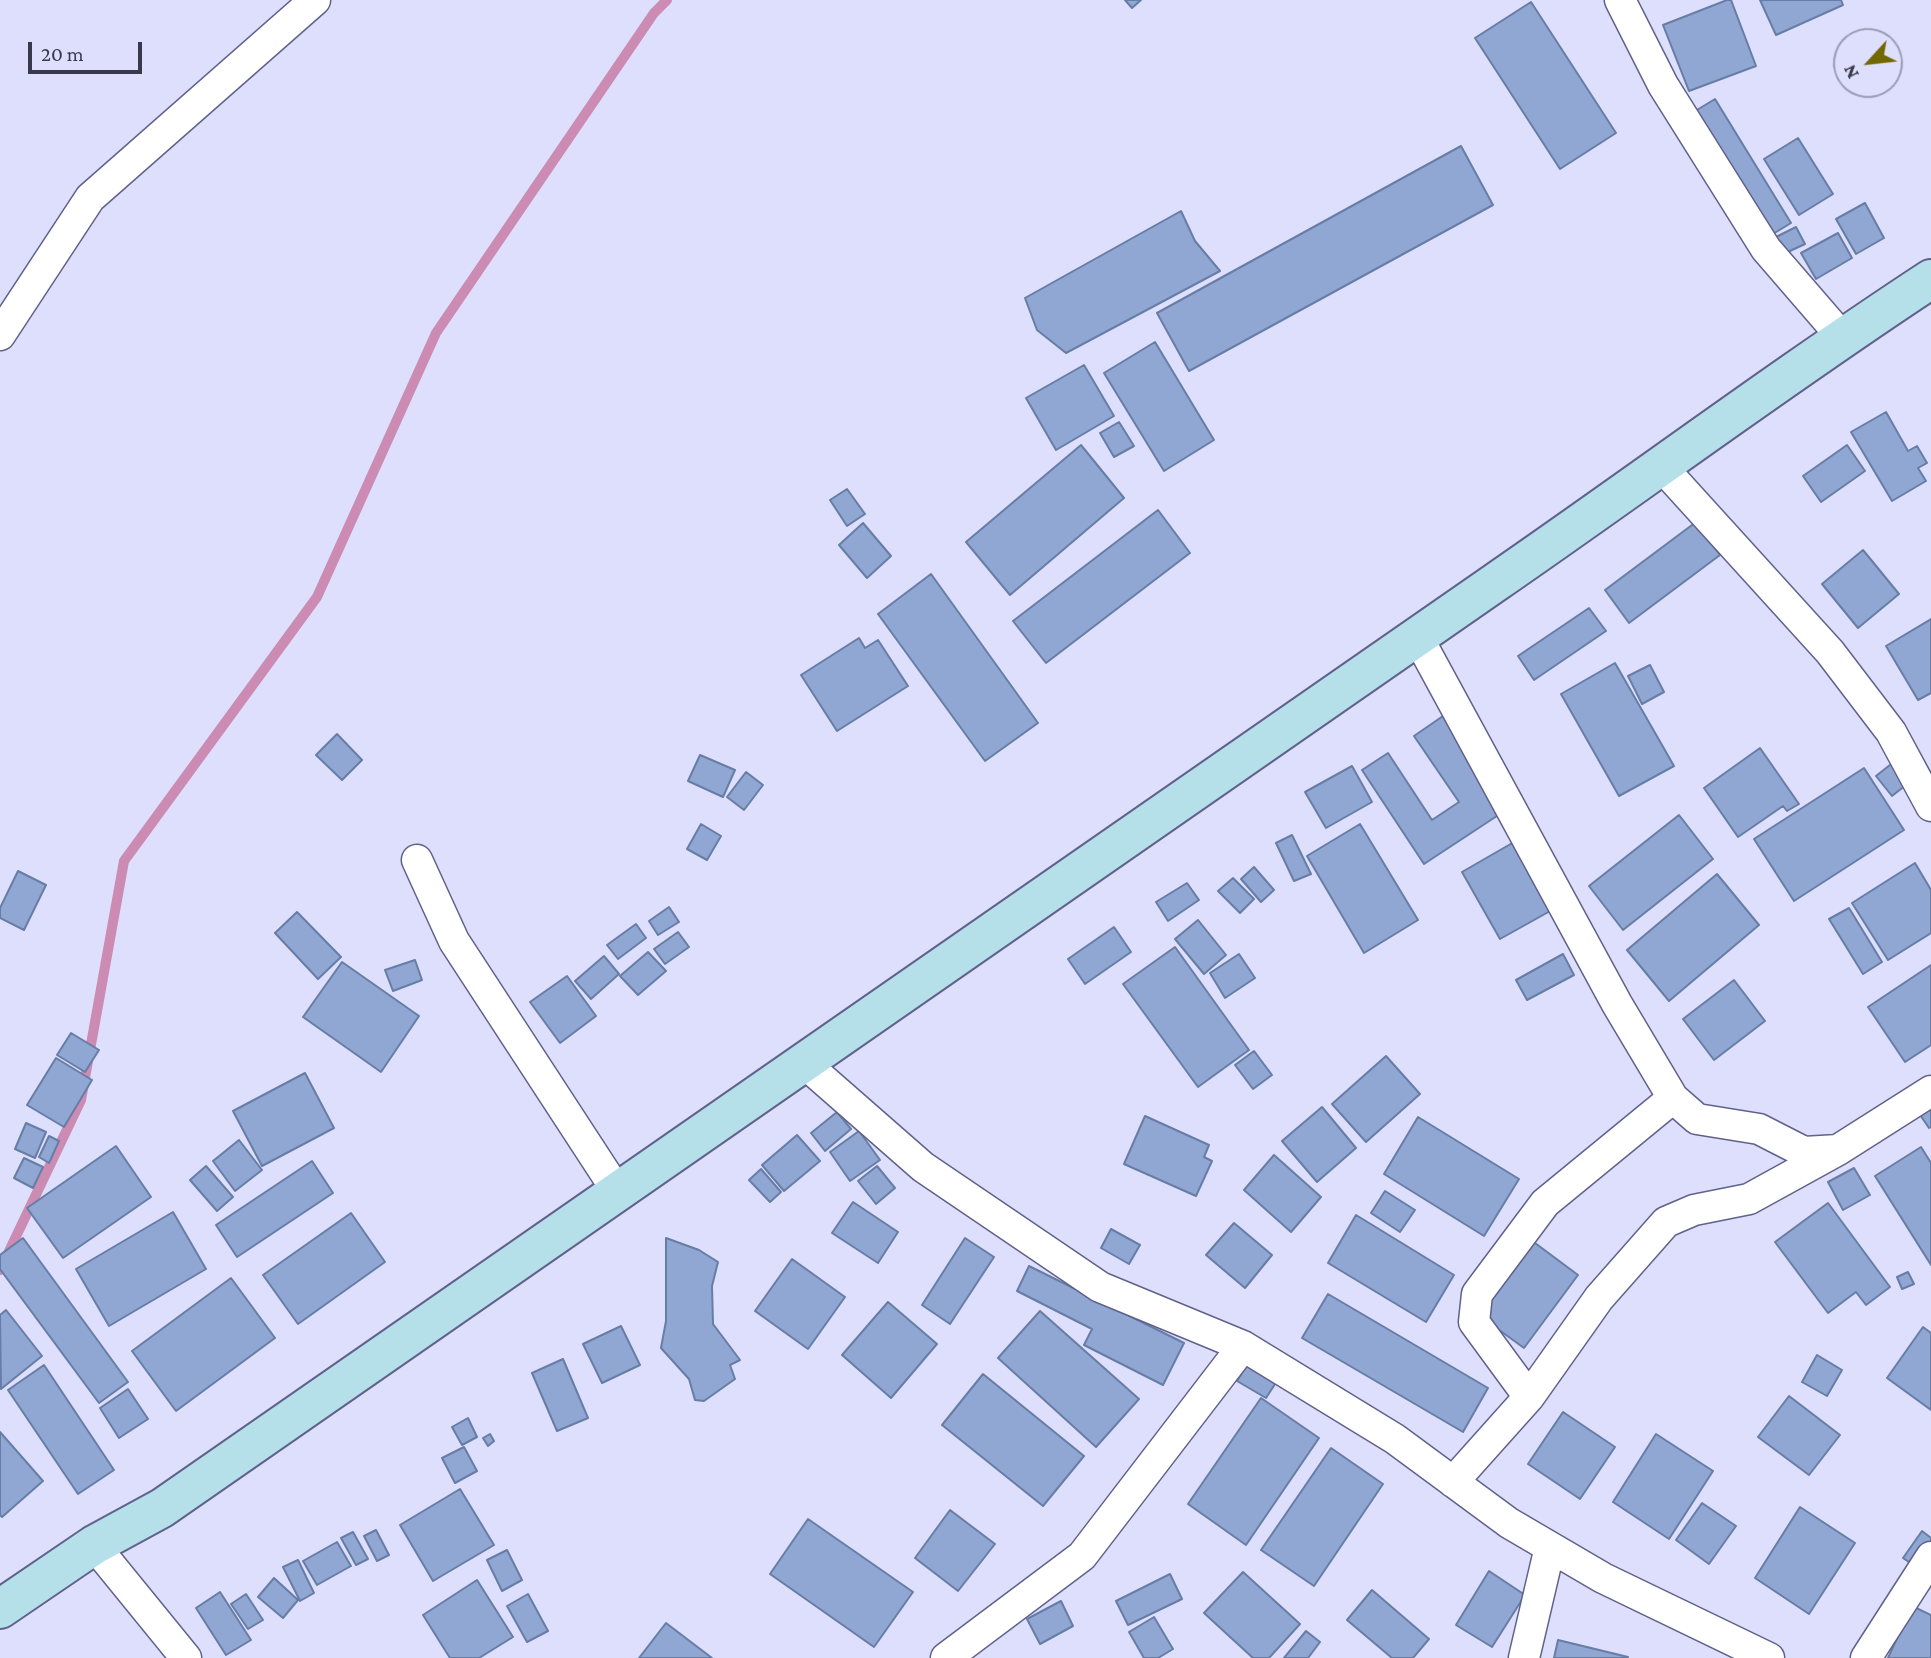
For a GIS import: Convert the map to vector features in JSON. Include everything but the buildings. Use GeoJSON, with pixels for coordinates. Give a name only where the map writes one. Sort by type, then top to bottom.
{"type":"FeatureCollection","features":[{"type":"Feature","properties":{"kind":"main road"},"geometry":{"type":"LineString","coordinates":[[0,1609],[94,1545],[162,1508],[619,1194],[803,1061],[1662,467],[1842,337],[1931,279]]}},
{"type":"Feature","properties":{"kind":"street"},"geometry":{"type":"LineString","coordinates":[[0,335],[90,198],[315,0]]}},
{"type":"Feature","properties":{"kind":"street"},"geometry":{"type":"LineString","coordinates":[[1620,0],[1663,85],[1766,249],[1842,337]]}},
{"type":"Feature","properties":{"kind":"street"},"geometry":{"type":"LineString","coordinates":[[1662,467],[1830,652],[1891,733],[1931,806]]}},
{"type":"Feature","properties":{"kind":"street"},"geometry":{"type":"LineString","coordinates":[[1417,636],[1617,1004],[1673,1098],[1697,1119],[1759,1129],[1804,1152],[1838,1150]]}},
{"type":"Feature","properties":{"kind":"street"},"geometry":{"type":"LineString","coordinates":[[417,860],[454,941],[619,1194]]}},
{"type":"Feature","properties":{"kind":"street"},"geometry":{"type":"LineString","coordinates":[[803,1061],[923,1167],[1100,1287],[1243,1346],[1395,1439],[1508,1523],[1603,1578],[1769,1658]]}},
{"type":"Feature","properties":{"kind":"street"},"geometry":{"type":"LineString","coordinates":[[1453,1482],[1529,1397],[1599,1298],[1666,1222],[1694,1210],[1749,1199],[1838,1150],[1931,1091]]}},
{"type":"Feature","properties":{"kind":"street"},"geometry":{"type":"LineString","coordinates":[[1529,1397],[1474,1322],[1477,1294],[1545,1203],[1673,1098]]}},
{"type":"Feature","properties":{"kind":"street"},"geometry":{"type":"LineString","coordinates":[[946,1658],[1082,1556],[1243,1346]]}},
{"type":"Feature","properties":{"kind":"street"},"geometry":{"type":"LineString","coordinates":[[94,1545],[186,1658]]}},
{"type":"Feature","properties":{"kind":"street"},"geometry":{"type":"LineString","coordinates":[[1524,1658],[1550,1547]]}},
{"type":"Feature","properties":{"kind":"street"},"geometry":{"type":"LineString","coordinates":[[1866,1658],[1931,1557]]}},
{"type":"Feature","properties":{"kind":"waterway"},"geometry":{"type":"LineString","coordinates":[[0,1270],[81,1100],[124,861],[317,597],[436,333],[654,13],[667,0]]}}]}
